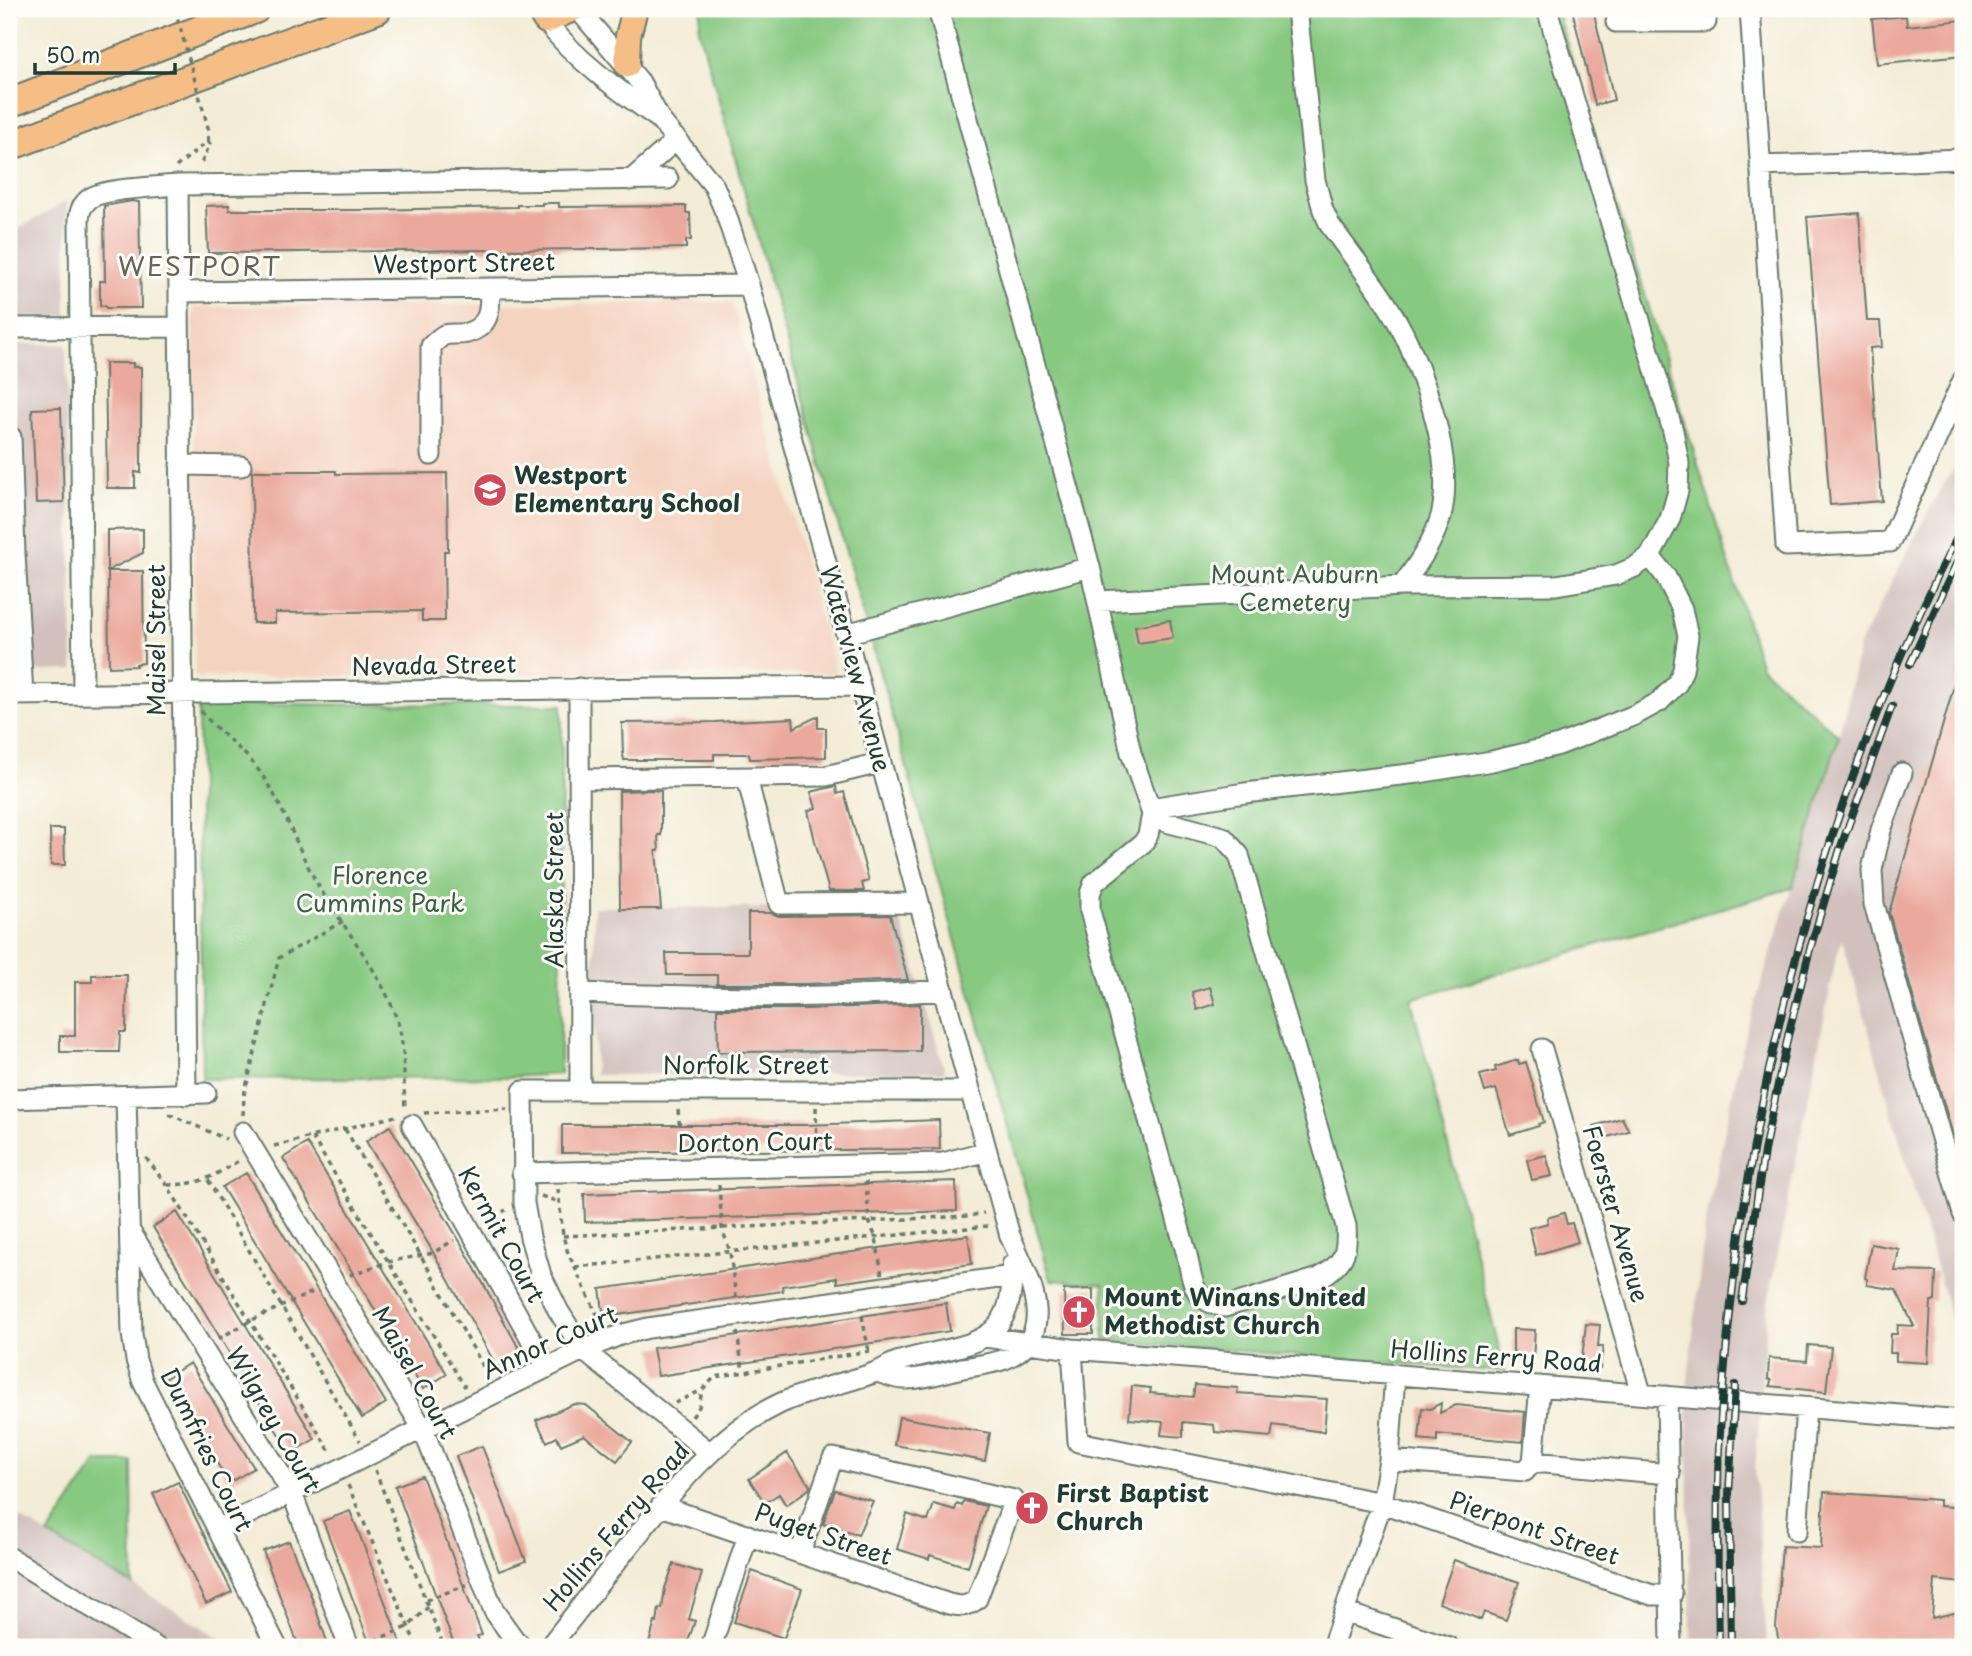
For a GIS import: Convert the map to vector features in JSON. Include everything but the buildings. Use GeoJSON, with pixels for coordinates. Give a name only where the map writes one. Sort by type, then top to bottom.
{"type":"FeatureCollection","features":[{"type":"Feature","properties":{"kind":"highway"},"geometry":{"type":"LineString","coordinates":[[9,103],[255,9]]}},
{"type":"Feature","properties":{"kind":"highway"},"geometry":{"type":"LineString","coordinates":[[15,145],[377,9]]}},
{"type":"Feature","properties":{"kind":"main road"},"geometry":{"type":"LineString","coordinates":[[541,13],[575,9]]}},
{"type":"Feature","properties":{"kind":"main road"},"geometry":{"type":"LineString","coordinates":[[627,65],[628,36],[635,9]]}},
{"type":"Feature","properties":{"kind":"street","name":"Waterview Avenue"},"geometry":{"type":"LineString","coordinates":[[575,9],[627,65],[640,82],[661,121]]}},
{"type":"Feature","properties":{"kind":"street"},"geometry":{"type":"LineString","coordinates":[[937,9],[1099,601],[1131,753],[1151,811],[1143,843],[1094,883],[1090,894],[1090,911],[1194,1288],[1200,1298],[1212,1305],[1238,1305],[1319,1278],[1334,1270],[1343,1259],[1347,1244],[1346,1226],[1239,855],[1223,837],[1166,822],[1151,811]]}},
{"type":"Feature","properties":{"kind":"street"},"geometry":{"type":"LineString","coordinates":[[1297,9],[1315,180],[1323,211],[1387,307],[1408,344],[1441,443],[1445,484],[1441,514],[1425,554],[1402,586]]}},
{"type":"Feature","properties":{"kind":"street"},"geometry":{"type":"LineString","coordinates":[[1099,601],[1402,586],[1556,585],[1616,575],[1635,567],[1650,556],[1670,519],[1678,491],[1679,463],[1675,441],[1547,9]]}},
{"type":"Feature","properties":{"kind":"street"},"geometry":{"type":"LineString","coordinates":[[1616,22],[1706,22],[1706,9]]}},
{"type":"Feature","properties":{"kind":"street"},"geometry":{"type":"LineString","coordinates":[[1750,9],[1786,546],[1890,541],[1963,380]]}},
{"type":"Feature","properties":{"kind":"street","name":"Waterview Avenue"},"geometry":{"type":"LineString","coordinates":[[541,13],[578,56],[661,121],[706,175],[721,199],[749,285],[969,1091],[1007,1223],[1037,1302],[1036,1321],[1026,1342]]}},
{"type":"Feature","properties":{"kind":"street"},"geometry":{"type":"LineString","coordinates":[[631,180],[677,139]]}},
{"type":"Feature","properties":{"kind":"street"},"geometry":{"type":"LineString","coordinates":[[1760,166],[1963,159]]}},
{"type":"Feature","properties":{"kind":"street"},"geometry":{"type":"LineString","coordinates":[[83,694],[79,219],[81,208],[89,199],[108,192],[174,179],[668,179]]}},
{"type":"Feature","properties":{"kind":"street","name":"Maisel Street"},"geometry":{"type":"LineString","coordinates":[[174,179],[179,292],[186,1095]]}},
{"type":"Feature","properties":{"kind":"street","name":"Westport Street"},"geometry":{"type":"LineString","coordinates":[[179,292],[749,285]]}},
{"type":"Feature","properties":{"kind":"street"},"geometry":{"type":"LineString","coordinates":[[431,455],[431,345],[444,335],[466,333],[484,321],[491,311],[490,288]]}},
{"type":"Feature","properties":{"kind":"street"},"geometry":{"type":"LineString","coordinates":[[9,328],[179,327]]}},
{"type":"Feature","properties":{"kind":"street"},"geometry":{"type":"LineString","coordinates":[[10,437],[16,695]]}},
{"type":"Feature","properties":{"kind":"street"},"geometry":{"type":"LineString","coordinates":[[180,465],[241,466]]}},
{"type":"Feature","properties":{"kind":"street"},"geometry":{"type":"LineString","coordinates":[[1151,811],[1245,793],[1418,773],[1493,761],[1559,744],[1635,716],[1659,702],[1677,684],[1688,636],[1682,609],[1666,577],[1650,556]]}},
{"type":"Feature","properties":{"kind":"street"},"geometry":{"type":"LineString","coordinates":[[846,634],[1090,567]]}},
{"type":"Feature","properties":{"kind":"street","name":"Nevada Street"},"geometry":{"type":"LineString","coordinates":[[16,695],[860,686]]}},
{"type":"Feature","properties":{"kind":"street","name":"Alaska Street"},"geometry":{"type":"LineString","coordinates":[[579,688],[580,1091]]}},
{"type":"Feature","properties":{"kind":"street"},"geometry":{"type":"LineString","coordinates":[[579,779],[826,776],[880,763]]}},
{"type":"Feature","properties":{"kind":"street"},"geometry":{"type":"LineString","coordinates":[[1902,773],[1881,830],[1872,870],[1874,904],[1963,1214]]}},
{"type":"Feature","properties":{"kind":"street"},"geometry":{"type":"LineString","coordinates":[[747,779],[779,904],[919,903]]}},
{"type":"Feature","properties":{"kind":"street"},"geometry":{"type":"LineString","coordinates":[[580,993],[695,996],[859,995],[943,990]]}},
{"type":"Feature","properties":{"kind":"street","name":"Foerster Avenue"},"geometry":{"type":"LineString","coordinates":[[1542,1049],[1641,1393]]}},
{"type":"Feature","properties":{"kind":"street","name":"Norfolk Street"},"geometry":{"type":"LineString","coordinates":[[523,1100],[580,1091],[969,1091]]}},
{"type":"Feature","properties":{"kind":"street"},"geometry":{"type":"LineString","coordinates":[[9,1099],[206,1093]]}},
{"type":"Feature","properties":{"kind":"street","name":"Dumfries Court"},"geometry":{"type":"LineString","coordinates":[[134,1096],[127,1133],[132,1334],[136,1360],[144,1382],[277,1647]]}},
{"type":"Feature","properties":{"kind":"street"},"geometry":{"type":"LineString","coordinates":[[523,1100],[524,1203],[541,1275],[558,1310],[583,1350],[710,1453]]}},
{"type":"Feature","properties":{"kind":"street","name":"Kermit Court"},"geometry":{"type":"LineString","coordinates":[[409,1120],[547,1368]]}},
{"type":"Feature","properties":{"kind":"street","name":"Maisel Court"},"geometry":{"type":"LineString","coordinates":[[243,1132],[423,1429],[495,1611],[514,1639],[523,1647]]}},
{"type":"Feature","properties":{"kind":"street","name":"Dorton Court"},"geometry":{"type":"LineString","coordinates":[[522,1173],[943,1163],[988,1151]]}},
{"type":"Feature","properties":{"kind":"street","name":"Waterview Avenue"},"geometry":{"type":"LineString","coordinates":[[990,1332],[1004,1315],[1010,1302],[1012,1276],[1007,1223]]}},
{"type":"Feature","properties":{"kind":"street","name":"Wilgrey Court"},"geometry":{"type":"LineString","coordinates":[[130,1230],[292,1493],[349,1647]]}},
{"type":"Feature","properties":{"kind":"street","name":"Annor Court"},"geometry":{"type":"LineString","coordinates":[[218,1529],[583,1350],[609,1340],[648,1328],[1012,1276]]}},
{"type":"Feature","properties":{"kind":"street","name":"Hollins Ferry Road"},"geometry":{"type":"LineString","coordinates":[[549,1647],[661,1506],[710,1453],[750,1422],[781,1404],[877,1372],[897,1361],[965,1345],[990,1332],[1026,1342],[1072,1349],[1963,1420]]}},
{"type":"Feature","properties":{"kind":"street","name":"Hollins Ferry Road"},"geometry":{"type":"LineString","coordinates":[[877,1372],[904,1379],[988,1364],[1007,1358],[1026,1342]]}},
{"type":"Feature","properties":{"kind":"street","name":"Pierpont Street"},"geometry":{"type":"LineString","coordinates":[[1072,1349],[1079,1442],[1382,1503],[1652,1595],[1672,1594]]}},
{"type":"Feature","properties":{"kind":"street"},"geometry":{"type":"LineString","coordinates":[[1332,1647],[1382,1503],[1389,1461],[1395,1374]]}},
{"type":"Feature","properties":{"kind":"street"},"geometry":{"type":"LineString","coordinates":[[1389,1461],[1525,1471],[1533,1462],[1539,1385]]}},
{"type":"Feature","properties":{"kind":"street"},"geometry":{"type":"LineString","coordinates":[[1667,1396],[1671,1647]]}},
{"type":"Feature","properties":{"kind":"street"},"geometry":{"type":"LineString","coordinates":[[1797,1531],[1806,1408]]}},
{"type":"Feature","properties":{"kind":"street","name":"Puget Street"},"geometry":{"type":"LineString","coordinates":[[661,1506],[949,1604],[960,1607],[970,1606],[977,1599],[1014,1500],[833,1458],[800,1553]]}},
{"type":"Feature","properties":{"kind":"street"},"geometry":{"type":"LineString","coordinates":[[1533,1462],[1670,1474]]}},
{"type":"Feature","properties":{"kind":"street"},"geometry":{"type":"LineString","coordinates":[[711,1647],[748,1535]]}},
{"type":"Feature","properties":{"kind":"street"},"geometry":{"type":"LineString","coordinates":[[9,1557],[156,1647]]}},
{"type":"Feature","properties":{"kind":"street"},"geometry":{"type":"LineString","coordinates":[[1344,1612],[1449,1647]]}},
{"type":"Feature","properties":{"kind":"path"},"geometry":{"type":"LineString","coordinates":[[174,9],[209,131],[210,144],[199,167]]}},
{"type":"Feature","properties":{"kind":"path"},"geometry":{"type":"LineString","coordinates":[[174,179],[208,141]]}},
{"type":"Feature","properties":{"kind":"path"},"geometry":{"type":"LineString","coordinates":[[201,709],[254,764],[268,783],[283,808],[318,885],[368,960],[398,1025],[409,1120]]}},
{"type":"Feature","properties":{"kind":"path"},"geometry":{"type":"LineString","coordinates":[[243,1132],[244,1095],[279,957],[342,921]]}},
{"type":"Feature","properties":{"kind":"path"},"geometry":{"type":"LineString","coordinates":[[677,1091],[684,1169]]}},
{"type":"Feature","properties":{"kind":"path"},"geometry":{"type":"LineString","coordinates":[[815,1091],[817,1166]]}},
{"type":"Feature","properties":{"kind":"path"},"geometry":{"type":"LineString","coordinates":[[134,1096],[254,1150]]}},
{"type":"Feature","properties":{"kind":"path"},"geometry":{"type":"LineString","coordinates":[[167,1185],[208,1180],[254,1150],[312,1136],[523,1100]]}},
{"type":"Feature","properties":{"kind":"path"},"geometry":{"type":"LineString","coordinates":[[345,1129],[498,1392]]}},
{"type":"Feature","properties":{"kind":"path"},"geometry":{"type":"LineString","coordinates":[[127,1133],[167,1185],[341,1469],[417,1647]]}},
{"type":"Feature","properties":{"kind":"path"},"geometry":{"type":"LineString","coordinates":[[312,1136],[475,1404]]}},
{"type":"Feature","properties":{"kind":"path"},"geometry":{"type":"LineString","coordinates":[[865,1165],[869,1221],[876,1238],[885,1293]]}},
{"type":"Feature","properties":{"kind":"path"},"geometry":{"type":"LineString","coordinates":[[718,1168],[722,1228],[730,1252],[743,1371]]}},
{"type":"Feature","properties":{"kind":"path"},"geometry":{"type":"LineString","coordinates":[[556,1172],[563,1236],[609,1340]]}},
{"type":"Feature","properties":{"kind":"path"},"geometry":{"type":"LineString","coordinates":[[208,1180],[369,1455],[444,1647]]}},
{"type":"Feature","properties":{"kind":"path"},"geometry":{"type":"LineString","coordinates":[[202,1348],[250,1321],[334,1282],[388,1262],[433,1253],[500,1212],[524,1203]]}},
{"type":"Feature","properties":{"kind":"path"},"geometry":{"type":"LineString","coordinates":[[563,1236],[968,1216],[1007,1223]]}},
{"type":"Feature","properties":{"kind":"path"},"geometry":{"type":"LineString","coordinates":[[575,1267],[1007,1223]]}},
{"type":"Feature","properties":{"kind":"path"},"geometry":{"type":"LineString","coordinates":[[858,1297],[869,1352]]}},
{"type":"Feature","properties":{"kind":"path"},"geometry":{"type":"LineString","coordinates":[[657,1411],[702,1390]]}},
{"type":"Feature","properties":{"kind":"path"},"geometry":{"type":"LineString","coordinates":[[426,1600],[482,1580]]}},
{"type":"Feature","properties":{"kind":"path"},"geometry":{"type":"LineString","coordinates":[[356,1647],[408,1627],[428,1606]]}},
{"type":"Feature","properties":{"kind":"shaded area"},"geometry":{"type":"Polygon","coordinates":[[[67,201],[66,316],[9,318],[9,234],[67,201]]]}},
{"type":"Feature","properties":{"kind":"shaded area","name":"Westport Elementary School"},"geometry":{"type":"Polygon","coordinates":[[[732,302],[836,673],[195,677],[193,307],[732,302]]]}},
{"type":"Feature","properties":{"kind":"shaded area"},"geometry":{"type":"Polygon","coordinates":[[[9,344],[66,344],[73,670],[9,672],[9,344]]]}},
{"type":"Feature","properties":{"kind":"shaded area"},"geometry":{"type":"Polygon","coordinates":[[[1963,455],[1963,1361],[1842,938],[1768,1302],[1755,1469],[1767,1647],[1691,1647],[1687,1389],[1705,1225],[1744,1039],[1839,736],[1859,645],[1937,495],[1963,455]]]}},
{"type":"Feature","properties":{"kind":"shaded area"},"geometry":{"type":"Polygon","coordinates":[[[594,907],[898,909],[945,1072],[595,1075],[594,907]]]}},
{"type":"Feature","properties":{"kind":"shaded area"},"geometry":{"type":"Polygon","coordinates":[[[9,1512],[133,1585],[234,1647],[9,1647],[9,1512]]]}},
{"type":"Feature","properties":{"kind":"green space","name":"Mount Auburn Cemetery"},"geometry":{"type":"Polygon","coordinates":[[[701,9],[1556,9],[1761,667],[1839,736],[1792,888],[1411,999],[1505,1372],[1104,1340],[1103,1284],[1051,1280],[699,30],[701,9]]]}},
{"type":"Feature","properties":{"kind":"green space","name":"Florence Cummins Park"},"geometry":{"type":"Polygon","coordinates":[[[198,704],[562,705],[560,1074],[511,1077],[202,1079],[198,704]]]}},
{"type":"Feature","properties":{"kind":"green space"},"geometry":{"type":"Polygon","coordinates":[[[97,1462],[132,1462],[133,1585],[48,1535],[97,1462]]]}},
{"type":"Feature","properties":{"kind":"railway"},"geometry":{"type":"LineString","coordinates":[[1719,1647],[1718,1474],[1728,1329],[1743,1210],[1764,1092],[1792,974],[1825,859],[1864,745],[1910,634],[1963,526]]}},
{"type":"Feature","properties":{"kind":"railway"},"geometry":{"type":"LineString","coordinates":[[1910,664],[1963,549]]}},
{"type":"Feature","properties":{"kind":"railway"},"geometry":{"type":"LineString","coordinates":[[1742,1301],[1764,1151],[1788,1036],[1810,949],[1841,846],[1892,706]]}},
{"type":"Feature","properties":{"kind":"railway"},"geometry":{"type":"LineString","coordinates":[[1731,1647],[1729,1494],[1735,1385]]}},
{"type":"Feature","properties":{"kind":"place","name":"Westport Elementary School"},"geometry":{"type":"Point","coordinates":[490,490]}},
{"type":"Feature","properties":{"kind":"place","name":"Mount Winans United Methodist Church"},"geometry":{"type":"Point","coordinates":[1079,1312]}},
{"type":"Feature","properties":{"kind":"place","name":"First Baptist Church"},"geometry":{"type":"Point","coordinates":[1032,1508]}},
{"type":"Feature","properties":{"kind":"district","name":"WESTPORT"},"geometry":{"type":"Point","coordinates":[200,267]}}]}
